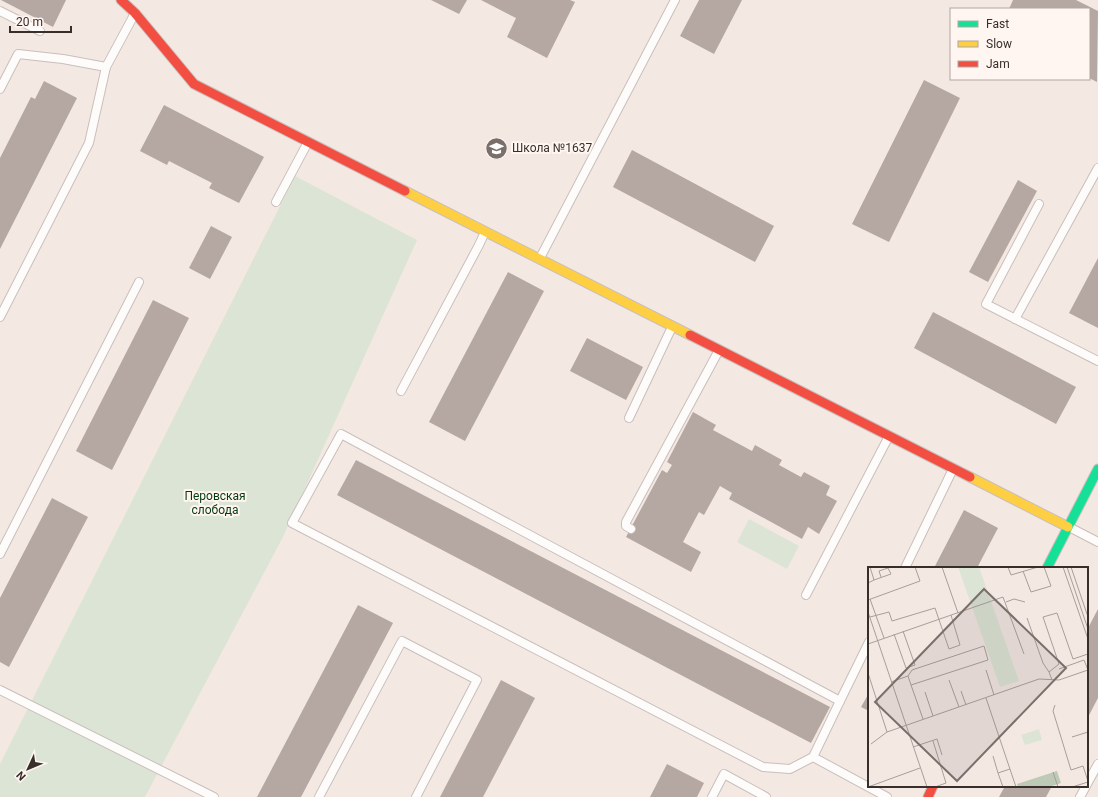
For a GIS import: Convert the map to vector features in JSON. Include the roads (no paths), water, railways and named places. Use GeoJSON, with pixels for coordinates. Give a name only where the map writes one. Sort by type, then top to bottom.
{"type":"FeatureCollection","features":[{"type":"Feature","properties":{"kind":"street"},"geometry":{"type":"LineString","coordinates":[[122,0],[135,13],[194,84],[1068,527]]}},
{"type":"Feature","properties":{"kind":"street"},"geometry":{"type":"LineString","coordinates":[[1048,567],[1098,469]]}},
{"type":"Feature","properties":{"kind":"street"},"geometry":{"type":"LineString","coordinates":[[928,797],[933,787]]}},
{"type":"Feature","properties":{"kind":"lane"},"geometry":{"type":"LineString","coordinates":[[539,259],[675,0]]}},
{"type":"Feature","properties":{"kind":"lane"},"geometry":{"type":"LineString","coordinates":[[0,11],[40,31]]}},
{"type":"Feature","properties":{"kind":"lane"},"geometry":{"type":"LineString","coordinates":[[0,317],[89,143],[106,66],[135,13]]}},
{"type":"Feature","properties":{"kind":"lane"},"geometry":{"type":"LineString","coordinates":[[0,89],[18,54],[106,66]]}},
{"type":"Feature","properties":{"kind":"lane"},"geometry":{"type":"LineString","coordinates":[[276,202],[308,141]]}},
{"type":"Feature","properties":{"kind":"lane"},"geometry":{"type":"LineString","coordinates":[[1016,319],[1098,168]]}},
{"type":"Feature","properties":{"kind":"lane"},"geometry":{"type":"LineString","coordinates":[[1039,204],[986,304],[1098,361]]}},
{"type":"Feature","properties":{"kind":"lane"},"geometry":{"type":"LineString","coordinates":[[401,391],[479,246],[485,231]]}},
{"type":"Feature","properties":{"kind":"lane"},"geometry":{"type":"LineString","coordinates":[[0,554],[139,282]]}},
{"type":"Feature","properties":{"kind":"lane"},"geometry":{"type":"LineString","coordinates":[[629,418],[672,326]]}},
{"type":"Feature","properties":{"kind":"lane"},"geometry":{"type":"LineString","coordinates":[[631,529],[626,526],[626,522],[719,350]]}},
{"type":"Feature","properties":{"kind":"lane"},"geometry":{"type":"LineString","coordinates":[[840,702],[341,434],[292,523],[763,767],[790,769],[814,757],[868,644]]}},
{"type":"Feature","properties":{"kind":"lane"},"geometry":{"type":"LineString","coordinates":[[806,595],[889,436]]}},
{"type":"Feature","properties":{"kind":"lane"},"geometry":{"type":"LineString","coordinates":[[905,567],[953,468]]}},
{"type":"Feature","properties":{"kind":"lane"},"geometry":{"type":"LineString","coordinates":[[1068,527],[1098,542]]}},
{"type":"Feature","properties":{"kind":"lane"},"geometry":{"type":"LineString","coordinates":[[320,797],[402,641],[477,680],[416,797]]}},
{"type":"Feature","properties":{"kind":"lane"},"geometry":{"type":"LineString","coordinates":[[0,690],[214,797]]}},
{"type":"Feature","properties":{"kind":"lane"},"geometry":{"type":"LineString","coordinates":[[814,757],[868,787]]}},
{"type":"Feature","properties":{"kind":"lane"},"geometry":{"type":"LineString","coordinates":[[1088,783],[1097,767]]}},
{"type":"Feature","properties":{"kind":"lane"},"geometry":{"type":"LineString","coordinates":[[712,797],[724,774],[766,797]]}},
{"type":"Feature","properties":{"kind":"lane"},"geometry":{"type":"LineString","coordinates":[[869,787],[887,797]]}},
{"type":"Feature","properties":{"kind":"lane"},"geometry":{"type":"LineString","coordinates":[[1080,797],[1086,787]]}},
{"type":"Feature","properties":{"kind":"place","name":"Школа №1637"},"geometry":{"type":"Point","coordinates":[496,148]}},
{"type":"Feature","properties":{"kind":"park label","name":"Перовская слобода"},"geometry":{"type":"Point","coordinates":[215,503]}}]}
